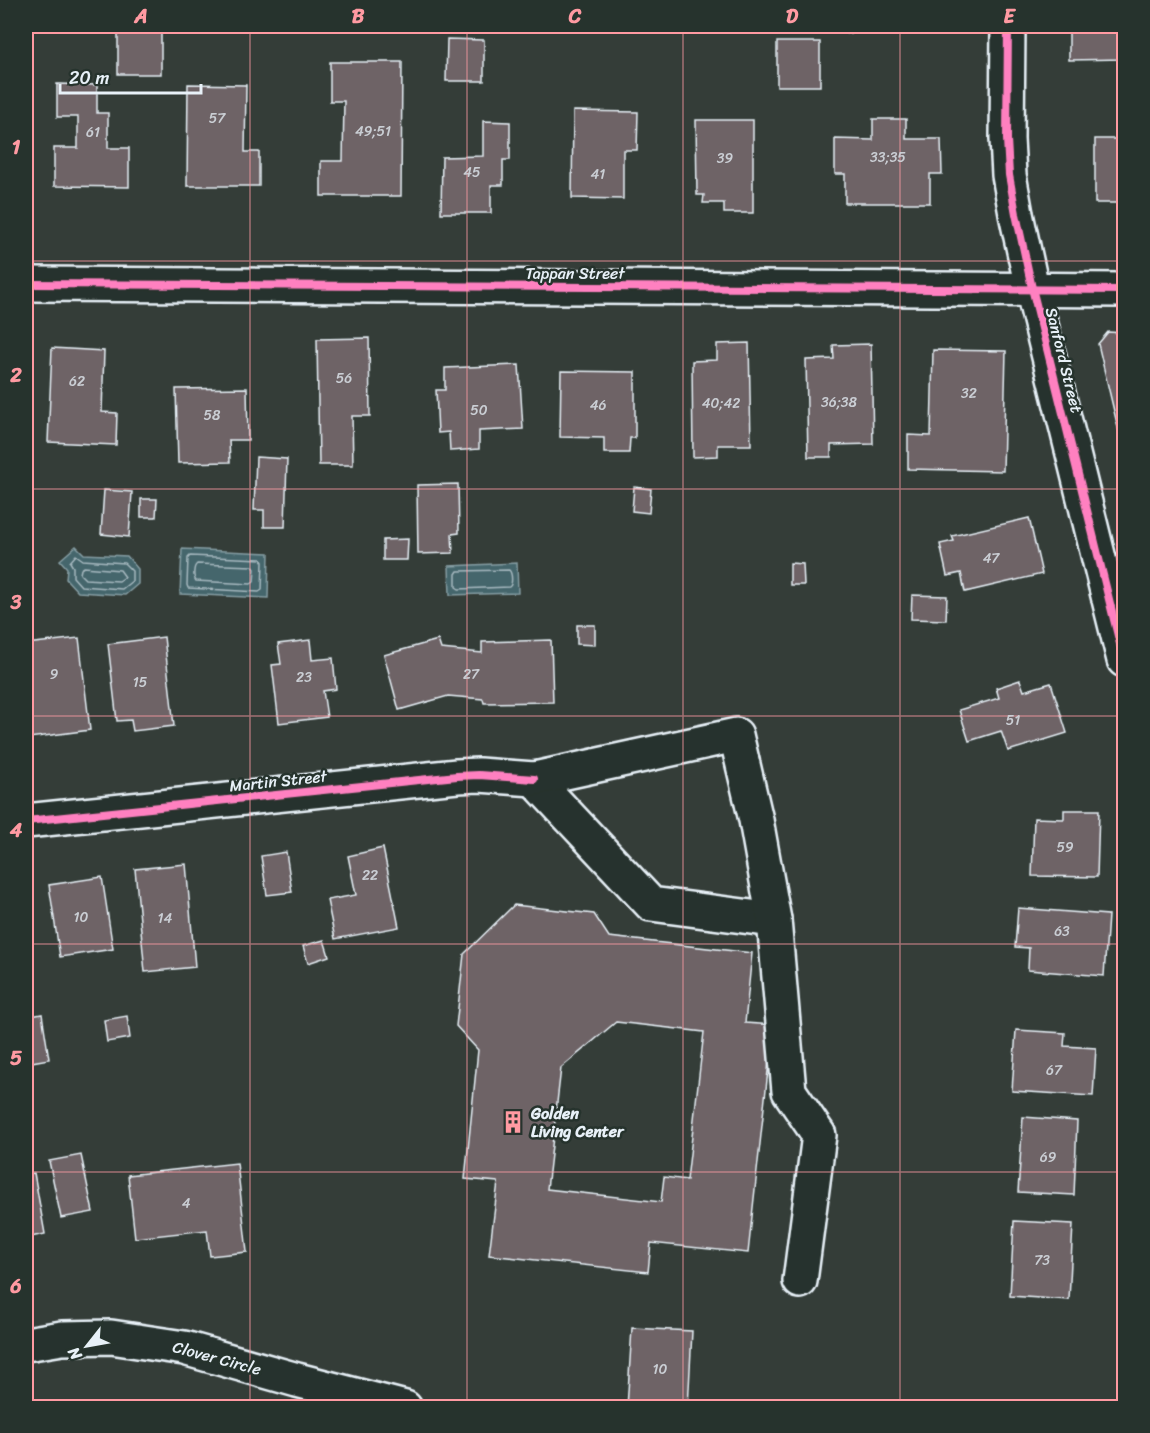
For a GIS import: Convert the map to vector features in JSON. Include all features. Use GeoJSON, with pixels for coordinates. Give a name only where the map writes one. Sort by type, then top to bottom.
{"type":"FeatureCollection","features":[{"type":"Feature","properties":{"kind":"street","name":"Sanford Street"},"geometry":{"type":"LineString","coordinates":[[1008,26],[1009,175],[1032,288],[1125,660]]}},
{"type":"Feature","properties":{"kind":"street","name":"Tappan Street"},"geometry":{"type":"LineString","coordinates":[[26,284],[1125,290]]}},
{"type":"Feature","properties":{"kind":"street","name":"Martin Street"},"geometry":{"type":"LineString","coordinates":[[26,821],[457,776],[534,779],[736,735],[756,820],[774,920]]}},
{"type":"Feature","properties":{"kind":"street"},"geometry":{"type":"LineString","coordinates":[[534,779],[651,904],[774,920],[789,1091],[819,1135],[800,1281]]}},
{"type":"Feature","properties":{"kind":"street","name":"Clover Circle"},"geometry":{"type":"LineString","coordinates":[[26,1344],[62,1338],[111,1336],[184,1348],[405,1407]]}},
{"type":"Feature","properties":{"kind":"water"},"geometry":{"type":"Polygon","coordinates":[[[76,546],[84,554],[127,556],[138,569],[138,584],[125,595],[78,592],[66,579],[67,568],[60,560],[76,546]]]}},
{"type":"Feature","properties":{"kind":"water"},"geometry":{"type":"Polygon","coordinates":[[[182,549],[269,553],[268,598],[180,594],[182,549]]]}},
{"type":"Feature","properties":{"kind":"water"},"geometry":{"type":"Polygon","coordinates":[[[517,563],[518,593],[450,595],[449,566],[517,563]]]}},
{"type":"Feature","properties":{"kind":"building"},"geometry":{"type":"Polygon","coordinates":[[[847,26],[934,26],[933,34],[847,33],[847,26]]]}},
{"type":"Feature","properties":{"kind":"building"},"geometry":{"type":"Polygon","coordinates":[[[1069,26],[1124,26],[1124,59],[1069,60],[1069,26]]]}},
{"type":"Feature","properties":{"kind":"building"},"geometry":{"type":"Polygon","coordinates":[[[118,30],[161,30],[161,74],[118,74],[118,30]]]}},
{"type":"Feature","properties":{"kind":"building"},"geometry":{"type":"Polygon","coordinates":[[[447,39],[484,40],[484,81],[446,81],[447,39]]]}},
{"type":"Feature","properties":{"kind":"building"},"geometry":{"type":"Polygon","coordinates":[[[777,42],[820,42],[820,86],[777,86],[777,42]]]}},
{"type":"Feature","properties":{"kind":"building"},"geometry":{"type":"Polygon","coordinates":[[[330,62],[402,62],[401,196],[321,196],[321,161],[343,161],[344,101],[330,101],[330,62]]]}},
{"type":"Feature","properties":{"kind":"building"},"geometry":{"type":"Polygon","coordinates":[[[57,84],[97,85],[97,113],[108,113],[108,148],[129,148],[129,187],[54,186],[54,148],[78,148],[78,117],[57,117],[57,84]]]}},
{"type":"Feature","properties":{"kind":"building"},"geometry":{"type":"Polygon","coordinates":[[[188,84],[246,85],[245,152],[259,152],[259,186],[187,186],[188,84]]]}},
{"type":"Feature","properties":{"kind":"building"},"geometry":{"type":"Polygon","coordinates":[[[573,111],[638,112],[637,150],[623,150],[623,199],[572,198],[573,111]]]}},
{"type":"Feature","properties":{"kind":"building"},"geometry":{"type":"Polygon","coordinates":[[[873,119],[906,119],[906,139],[941,139],[942,174],[930,174],[930,203],[845,203],[845,174],[835,174],[835,139],[873,140],[873,119]]]}},
{"type":"Feature","properties":{"kind":"building"},"geometry":{"type":"Polygon","coordinates":[[[696,120],[753,120],[753,213],[724,213],[724,203],[703,203],[704,195],[697,195],[696,120]]]}},
{"type":"Feature","properties":{"kind":"building"},"geometry":{"type":"Polygon","coordinates":[[[483,121],[510,122],[510,160],[503,160],[503,185],[491,185],[491,213],[441,213],[442,157],[483,156],[483,121]]]}},
{"type":"Feature","properties":{"kind":"building"},"geometry":{"type":"Polygon","coordinates":[[[1095,139],[1124,139],[1124,203],[1095,203],[1095,139]]]}},
{"type":"Feature","properties":{"kind":"building"},"geometry":{"type":"Polygon","coordinates":[[[1108,332],[1124,333],[1124,453],[1098,344],[1108,332]]]}},
{"type":"Feature","properties":{"kind":"building"},"geometry":{"type":"Polygon","coordinates":[[[369,338],[370,416],[352,416],[353,465],[319,465],[317,339],[369,338]]]}},
{"type":"Feature","properties":{"kind":"building"},"geometry":{"type":"Polygon","coordinates":[[[749,343],[751,445],[718,445],[718,456],[693,457],[692,361],[717,360],[717,344],[749,343]]]}},
{"type":"Feature","properties":{"kind":"building"},"geometry":{"type":"Polygon","coordinates":[[[871,344],[873,444],[831,445],[831,457],[808,457],[806,360],[834,359],[833,345],[871,344]]]}},
{"type":"Feature","properties":{"kind":"building"},"geometry":{"type":"Polygon","coordinates":[[[52,348],[104,351],[102,412],[117,413],[116,445],[48,442],[52,348]]]}},
{"type":"Feature","properties":{"kind":"building"},"geometry":{"type":"Polygon","coordinates":[[[933,350],[1006,351],[1003,471],[908,469],[908,435],[931,436],[933,350]]]}},
{"type":"Feature","properties":{"kind":"building"},"geometry":{"type":"Polygon","coordinates":[[[519,365],[523,429],[479,431],[479,449],[450,451],[449,432],[438,433],[436,390],[445,390],[445,368],[519,365]]]}},
{"type":"Feature","properties":{"kind":"building"},"geometry":{"type":"Polygon","coordinates":[[[561,371],[635,372],[635,438],[630,438],[629,453],[604,453],[604,438],[560,437],[561,371]]]}},
{"type":"Feature","properties":{"kind":"building"},"geometry":{"type":"Polygon","coordinates":[[[247,388],[248,440],[229,440],[230,462],[178,463],[176,389],[247,388]]]}},
{"type":"Feature","properties":{"kind":"building"},"geometry":{"type":"Polygon","coordinates":[[[256,457],[287,459],[285,527],[264,527],[264,510],[254,510],[256,457]]]}},
{"type":"Feature","properties":{"kind":"building"},"geometry":{"type":"Polygon","coordinates":[[[458,484],[459,533],[452,534],[453,553],[418,554],[417,485],[458,484]]]}},
{"type":"Feature","properties":{"kind":"building"},"geometry":{"type":"Polygon","coordinates":[[[634,487],[651,489],[649,513],[632,511],[634,487]]]}},
{"type":"Feature","properties":{"kind":"building"},"geometry":{"type":"Polygon","coordinates":[[[104,490],[132,492],[129,537],[101,534],[104,490]]]}},
{"type":"Feature","properties":{"kind":"building"},"geometry":{"type":"Polygon","coordinates":[[[141,499],[157,499],[156,517],[141,517],[141,499]]]}},
{"type":"Feature","properties":{"kind":"building"},"geometry":{"type":"Polygon","coordinates":[[[1029,518],[1042,574],[965,592],[961,573],[947,576],[940,544],[954,541],[952,536],[1029,518]]]}},
{"type":"Feature","properties":{"kind":"building"},"geometry":{"type":"Polygon","coordinates":[[[408,539],[407,560],[383,560],[383,540],[408,539]]]}},
{"type":"Feature","properties":{"kind":"building"},"geometry":{"type":"Polygon","coordinates":[[[790,563],[803,564],[804,585],[790,585],[790,563]]]}},
{"type":"Feature","properties":{"kind":"building"},"geometry":{"type":"Polygon","coordinates":[[[912,595],[947,596],[946,620],[911,619],[912,595]]]}},
{"type":"Feature","properties":{"kind":"building"},"geometry":{"type":"Polygon","coordinates":[[[577,625],[595,625],[595,645],[577,644],[577,625]]]}},
{"type":"Feature","properties":{"kind":"building"},"geometry":{"type":"Polygon","coordinates":[[[164,637],[174,726],[133,731],[131,720],[117,721],[108,644],[164,637]]]}},
{"type":"Feature","properties":{"kind":"building"},"geometry":{"type":"Polygon","coordinates":[[[79,638],[90,730],[29,738],[26,705],[26,644],[79,638]]]}},
{"type":"Feature","properties":{"kind":"building"},"geometry":{"type":"Polygon","coordinates":[[[310,640],[312,660],[333,658],[336,689],[323,691],[327,717],[279,723],[272,665],[281,664],[278,644],[310,640]]]}},
{"type":"Feature","properties":{"kind":"building"},"geometry":{"type":"Polygon","coordinates":[[[438,640],[441,649],[482,653],[482,642],[551,640],[553,702],[484,703],[483,699],[448,696],[399,710],[384,655],[438,640]]]}},
{"type":"Feature","properties":{"kind":"building"},"geometry":{"type":"Polygon","coordinates":[[[1020,680],[1024,691],[1051,683],[1067,733],[1008,751],[1001,731],[969,741],[959,710],[999,698],[996,688],[1020,680]]]}},
{"type":"Feature","properties":{"kind":"building"},"geometry":{"type":"Polygon","coordinates":[[[1064,810],[1099,810],[1097,877],[1032,876],[1034,818],[1064,819],[1064,810]]]}},
{"type":"Feature","properties":{"kind":"building"},"geometry":{"type":"Polygon","coordinates":[[[383,848],[399,927],[335,939],[327,900],[356,895],[348,856],[383,848]]]}},
{"type":"Feature","properties":{"kind":"building"},"geometry":{"type":"Polygon","coordinates":[[[286,852],[292,892],[267,895],[261,856],[286,852]]]}},
{"type":"Feature","properties":{"kind":"building"},"geometry":{"type":"Polygon","coordinates":[[[186,864],[195,967],[145,972],[135,869],[186,864]]]}},
{"type":"Feature","properties":{"kind":"building"},"geometry":{"type":"Polygon","coordinates":[[[102,877],[113,949],[60,957],[49,885],[102,877]]]}},
{"type":"Feature","properties":{"kind":"building","name":"Golden Living Center"},"geometry":{"type":"Polygon","coordinates":[[[514,905],[594,914],[609,937],[752,953],[745,1023],[773,1025],[748,1253],[651,1243],[648,1272],[489,1255],[498,1182],[465,1179],[478,1050],[456,1026],[464,954],[514,905]],[[616,1022],[561,1068],[547,1189],[661,1202],[664,1177],[687,1180],[704,1032],[616,1022]]]}},
{"type":"Feature","properties":{"kind":"building"},"geometry":{"type":"Polygon","coordinates":[[[1018,908],[1108,915],[1104,976],[1028,970],[1029,948],[1015,947],[1018,908]]]}},
{"type":"Feature","properties":{"kind":"building"},"geometry":{"type":"Polygon","coordinates":[[[324,940],[329,956],[308,963],[303,946],[324,940]]]}},
{"type":"Feature","properties":{"kind":"building"},"geometry":{"type":"Polygon","coordinates":[[[42,1014],[49,1059],[26,1063],[26,1017],[42,1014]]]}},
{"type":"Feature","properties":{"kind":"building"},"geometry":{"type":"Polygon","coordinates":[[[127,1016],[130,1038],[107,1042],[104,1020],[127,1016]]]}},
{"type":"Feature","properties":{"kind":"building"},"geometry":{"type":"Polygon","coordinates":[[[1016,1030],[1065,1033],[1064,1046],[1096,1048],[1093,1096],[1012,1091],[1016,1030]]]}},
{"type":"Feature","properties":{"kind":"building"},"geometry":{"type":"Polygon","coordinates":[[[1023,1117],[1077,1121],[1074,1195],[1018,1192],[1023,1117]]]}},
{"type":"Feature","properties":{"kind":"building"},"geometry":{"type":"Polygon","coordinates":[[[81,1155],[93,1212],[61,1218],[49,1161],[81,1155]]]}},
{"type":"Feature","properties":{"kind":"building"},"geometry":{"type":"Polygon","coordinates":[[[237,1163],[247,1252],[210,1256],[207,1230],[135,1238],[128,1175],[237,1163]]]}},
{"type":"Feature","properties":{"kind":"building"},"geometry":{"type":"Polygon","coordinates":[[[34,1173],[45,1234],[26,1238],[26,1174],[34,1173]]]}},
{"type":"Feature","properties":{"kind":"building"},"geometry":{"type":"Polygon","coordinates":[[[1014,1221],[1073,1224],[1069,1300],[1010,1296],[1014,1221]]]}},
{"type":"Feature","properties":{"kind":"building"},"geometry":{"type":"Polygon","coordinates":[[[632,1328],[692,1331],[688,1408],[627,1408],[632,1328]]]}},
{"type":"Feature","properties":{"kind":"cycle path"},"geometry":{"type":"LineString","coordinates":[[1008,26],[1007,139],[1009,175],[1016,214],[1032,288],[1124,660]]}},
{"type":"Feature","properties":{"kind":"cycle path"},"geometry":{"type":"LineString","coordinates":[[26,284],[1124,290]]}},
{"type":"Feature","properties":{"kind":"cycle path"},"geometry":{"type":"LineString","coordinates":[[26,821],[457,776],[479,775],[534,779]]}},
{"type":"Feature","properties":{"kind":"place","name":"Golden Living Center"},"geometry":{"type":"Point","coordinates":[513,1122]}}]}
